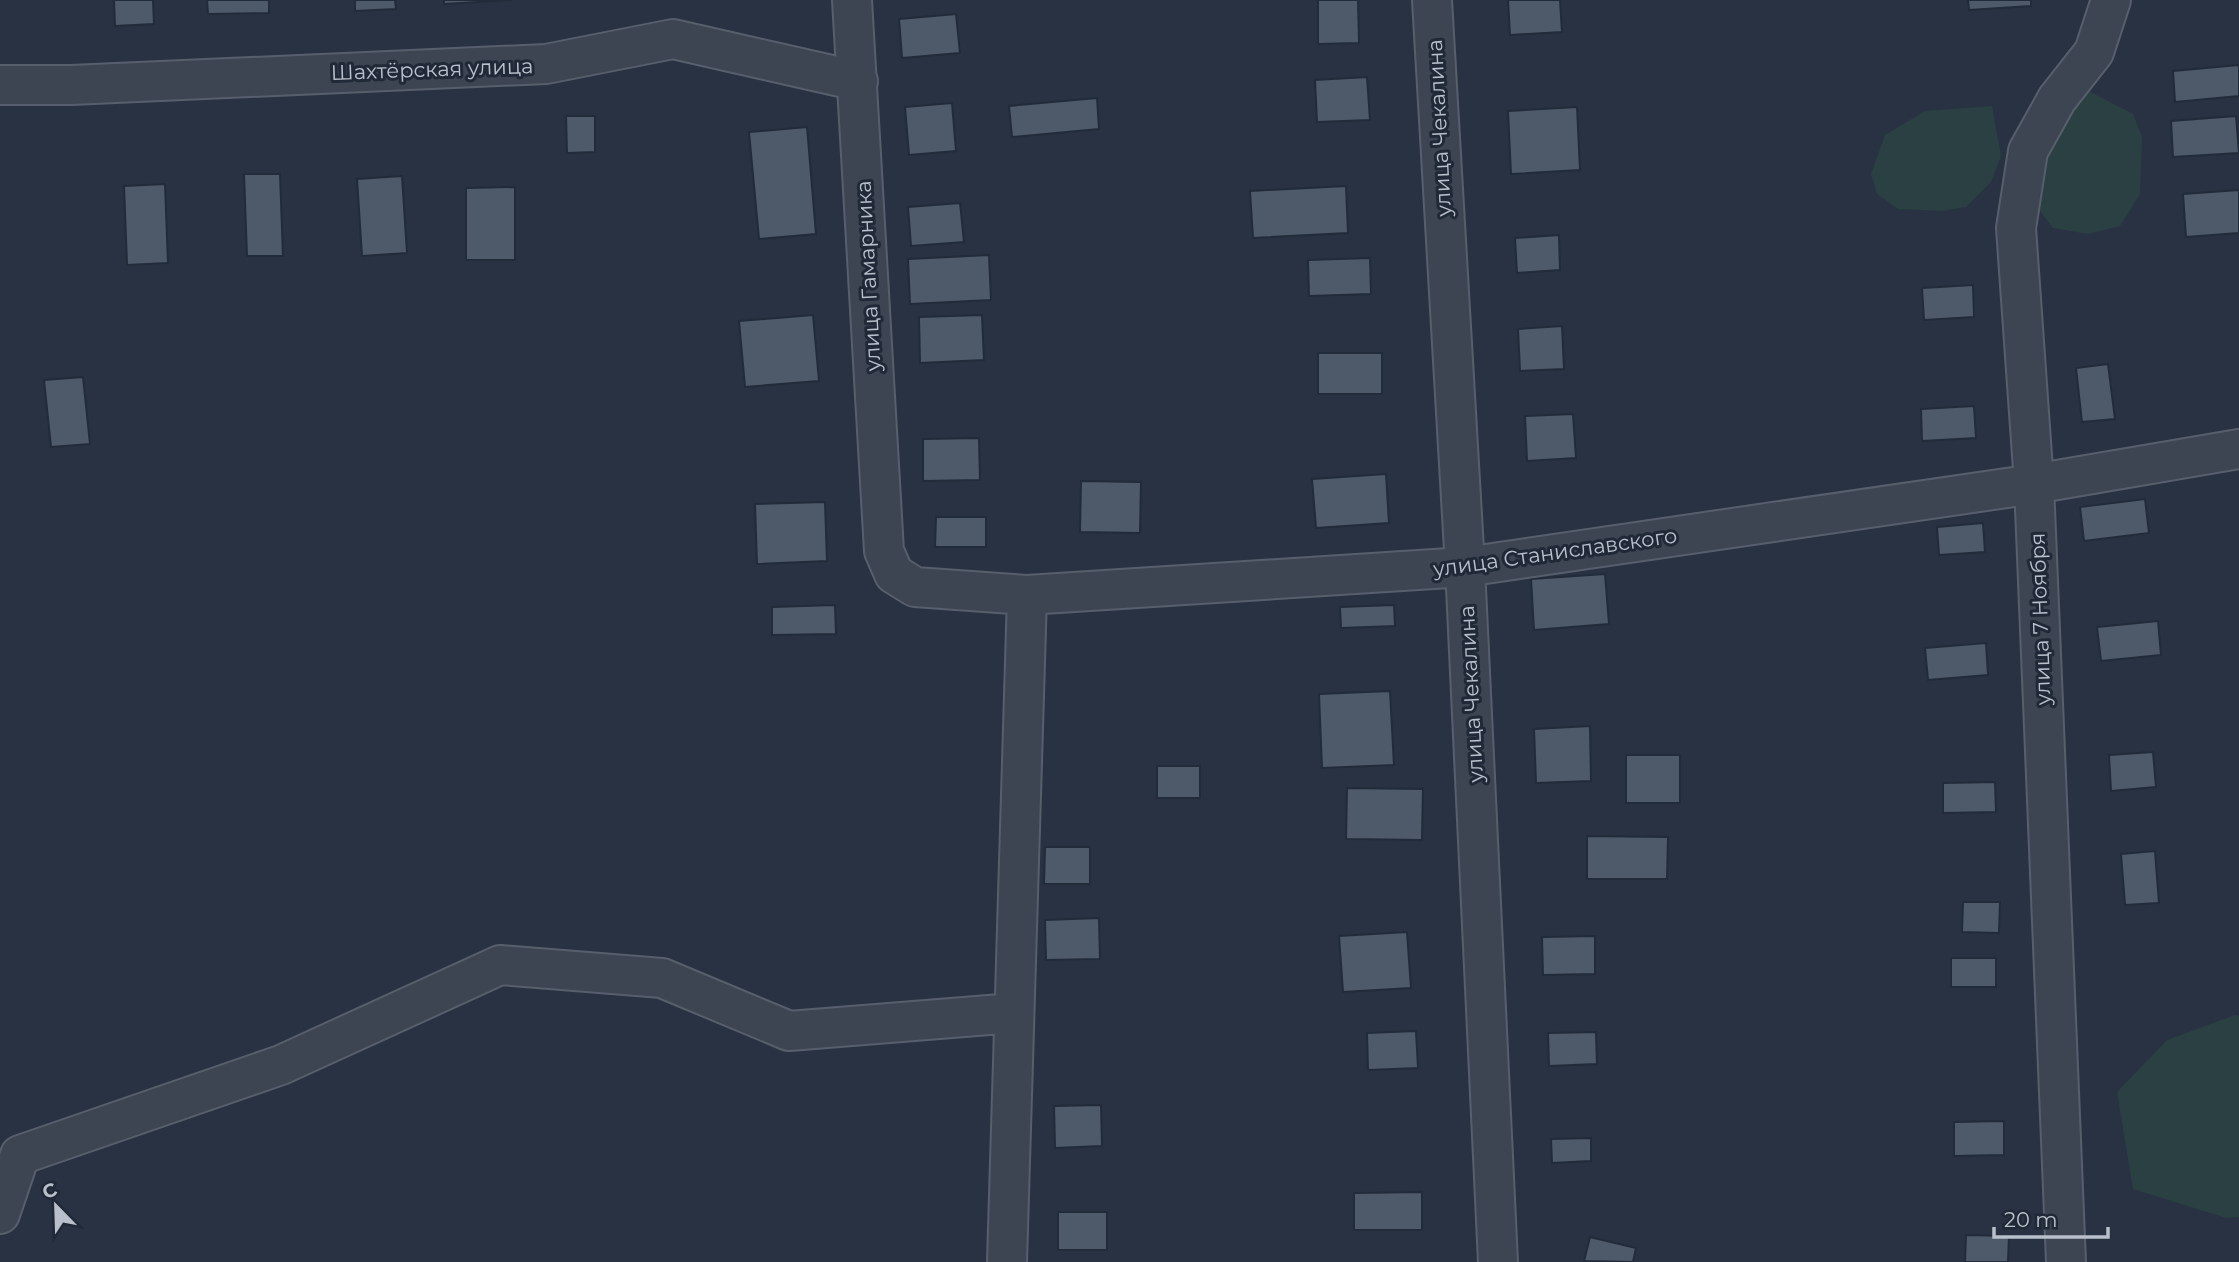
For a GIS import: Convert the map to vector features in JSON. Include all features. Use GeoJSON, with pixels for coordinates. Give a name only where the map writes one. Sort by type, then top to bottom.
{"type":"FeatureCollection","features":[{"type":"Feature","properties":{"kind":"street","name":"улица Гамарника"},"geometry":{"type":"LineString","coordinates":[[852,0],[884,551]]}},
{"type":"Feature","properties":{"kind":"street","name":"улица Чекалина"},"geometry":{"type":"LineString","coordinates":[[1432,0],[1465,567],[1498,1262]]}},
{"type":"Feature","properties":{"kind":"street","name":"улица 7 Ноября"},"geometry":{"type":"LineString","coordinates":[[2066,1262],[2034,484],[2016,228],[2028,151],[2056,99],[2094,52],[2111,0]]}},
{"type":"Feature","properties":{"kind":"street","name":"Шахтёрская улица"},"geometry":{"type":"LineString","coordinates":[[0,85],[71,85],[546,64],[673,39],[858,81]]}},
{"type":"Feature","properties":{"kind":"street","name":"улица Станиславского"},"geometry":{"type":"LineString","coordinates":[[884,551],[894,574],[915,587],[1027,594],[1465,567],[2034,484],[2239,449]]}},
{"type":"Feature","properties":{"kind":"street"},"geometry":{"type":"LineString","coordinates":[[1007,1262],[1027,594]]}},
{"type":"Feature","properties":{"kind":"street"},"geometry":{"type":"LineString","coordinates":[[0,1214],[20,1155],[281,1065],[500,965],[662,978],[789,1031],[1014,1013]]}},
{"type":"Feature","properties":{"kind":"green space"},"geometry":{"type":"Polygon","coordinates":[[[2083,88],[2133,114],[2142,137],[2140,194],[2120,226],[2088,234],[2053,228],[2040,211],[2034,185],[2045,132],[2083,88]]]}},
{"type":"Feature","properties":{"kind":"green space"},"geometry":{"type":"Polygon","coordinates":[[[1992,106],[2001,156],[1991,182],[1966,207],[1942,211],[1898,209],[1877,194],[1871,174],[1885,135],[1925,111],[1992,106]]]}},
{"type":"Feature","properties":{"kind":"green space"},"geometry":{"type":"Polygon","coordinates":[[[2235,1015],[2239,1016],[2239,1217],[2226,1218],[2133,1189],[2117,1092],[2167,1040],[2235,1015]]]}},
{"type":"Feature","properties":{"kind":"building"},"geometry":{"type":"Polygon","coordinates":[[[114,0],[153,0],[154,24],[115,26],[114,0]]]}},
{"type":"Feature","properties":{"kind":"building"},"geometry":{"type":"Polygon","coordinates":[[[207,0],[269,0],[269,13],[208,14],[207,0]]]}},
{"type":"Feature","properties":{"kind":"building"},"geometry":{"type":"Polygon","coordinates":[[[355,0],[395,0],[396,9],[355,11],[355,0]]]}},
{"type":"Feature","properties":{"kind":"building"},"geometry":{"type":"Polygon","coordinates":[[[444,0],[512,0],[444,4],[444,0]]]}},
{"type":"Feature","properties":{"kind":"building"},"geometry":{"type":"Polygon","coordinates":[[[1318,0],[1358,0],[1359,43],[1318,44],[1318,0]]]}},
{"type":"Feature","properties":{"kind":"building"},"geometry":{"type":"Polygon","coordinates":[[[1508,0],[1560,0],[1562,32],[1510,35],[1508,0]]]}},
{"type":"Feature","properties":{"kind":"building"},"geometry":{"type":"Polygon","coordinates":[[[1968,0],[2031,0],[2031,6],[1969,10],[1968,0]]]}},
{"type":"Feature","properties":{"kind":"building"},"geometry":{"type":"Polygon","coordinates":[[[956,14],[960,53],[902,58],[899,19],[956,14]]]}},
{"type":"Feature","properties":{"kind":"building"},"geometry":{"type":"Polygon","coordinates":[[[2239,65],[2239,96],[2175,102],[2173,71],[2239,65]]]}},
{"type":"Feature","properties":{"kind":"building"},"geometry":{"type":"Polygon","coordinates":[[[1367,77],[1370,120],[1317,122],[1315,80],[1367,77]]]}},
{"type":"Feature","properties":{"kind":"building"},"geometry":{"type":"Polygon","coordinates":[[[1097,98],[1099,129],[1012,137],[1009,106],[1097,98]]]}},
{"type":"Feature","properties":{"kind":"building"},"geometry":{"type":"Polygon","coordinates":[[[952,103],[956,151],[909,155],[905,107],[952,103]]]}},
{"type":"Feature","properties":{"kind":"building"},"geometry":{"type":"Polygon","coordinates":[[[1577,107],[1580,170],[1511,174],[1508,111],[1577,107]]]}},
{"type":"Feature","properties":{"kind":"building"},"geometry":{"type":"Polygon","coordinates":[[[566,116],[595,116],[595,152],[567,153],[566,116]]]}},
{"type":"Feature","properties":{"kind":"building"},"geometry":{"type":"Polygon","coordinates":[[[2236,116],[2239,153],[2173,157],[2171,121],[2236,116]]]}},
{"type":"Feature","properties":{"kind":"building"},"geometry":{"type":"Polygon","coordinates":[[[807,127],[816,234],[759,239],[749,132],[807,127]]]}},
{"type":"Feature","properties":{"kind":"building"},"geometry":{"type":"Polygon","coordinates":[[[244,174],[280,174],[283,256],[247,256],[244,174]]]}},
{"type":"Feature","properties":{"kind":"building"},"geometry":{"type":"Polygon","coordinates":[[[402,176],[407,253],[362,256],[357,179],[402,176]]]}},
{"type":"Feature","properties":{"kind":"building"},"geometry":{"type":"Polygon","coordinates":[[[165,184],[168,263],[127,265],[124,186],[165,184]]]}},
{"type":"Feature","properties":{"kind":"building"},"geometry":{"type":"Polygon","coordinates":[[[1346,186],[1348,233],[1253,238],[1250,191],[1346,186]]]}},
{"type":"Feature","properties":{"kind":"building"},"geometry":{"type":"Polygon","coordinates":[[[515,187],[515,260],[466,260],[466,188],[515,187]]]}},
{"type":"Feature","properties":{"kind":"building"},"geometry":{"type":"Polygon","coordinates":[[[2239,190],[2239,233],[2186,237],[2183,194],[2239,190]]]}},
{"type":"Feature","properties":{"kind":"building"},"geometry":{"type":"Polygon","coordinates":[[[960,203],[964,242],[911,246],[908,207],[960,203]]]}},
{"type":"Feature","properties":{"kind":"building"},"geometry":{"type":"Polygon","coordinates":[[[1559,235],[1560,270],[1517,273],[1515,238],[1559,235]]]}},
{"type":"Feature","properties":{"kind":"building"},"geometry":{"type":"Polygon","coordinates":[[[989,255],[991,300],[910,304],[908,259],[989,255]]]}},
{"type":"Feature","properties":{"kind":"building"},"geometry":{"type":"Polygon","coordinates":[[[1370,258],[1371,294],[1309,296],[1308,260],[1370,258]]]}},
{"type":"Feature","properties":{"kind":"building"},"geometry":{"type":"Polygon","coordinates":[[[1973,285],[1974,317],[1924,320],[1922,288],[1973,285]]]}},
{"type":"Feature","properties":{"kind":"building"},"geometry":{"type":"Polygon","coordinates":[[[813,315],[819,381],[745,387],[739,321],[813,315]]]}},
{"type":"Feature","properties":{"kind":"building"},"geometry":{"type":"Polygon","coordinates":[[[982,315],[984,360],[920,363],[919,317],[982,315]]]}},
{"type":"Feature","properties":{"kind":"building"},"geometry":{"type":"Polygon","coordinates":[[[1562,326],[1564,369],[1520,371],[1518,329],[1562,326]]]}},
{"type":"Feature","properties":{"kind":"building"},"geometry":{"type":"Polygon","coordinates":[[[1318,353],[1382,353],[1382,394],[1318,394],[1318,353]]]}},
{"type":"Feature","properties":{"kind":"building"},"geometry":{"type":"Polygon","coordinates":[[[2108,364],[2115,419],[2082,422],[2076,368],[2108,364]]]}},
{"type":"Feature","properties":{"kind":"building"},"geometry":{"type":"Polygon","coordinates":[[[83,377],[90,444],[51,447],[44,380],[83,377]]]}},
{"type":"Feature","properties":{"kind":"building"},"geometry":{"type":"Polygon","coordinates":[[[1974,406],[1976,438],[1922,441],[1921,409],[1974,406]]]}},
{"type":"Feature","properties":{"kind":"building"},"geometry":{"type":"Polygon","coordinates":[[[1573,414],[1576,458],[1527,461],[1525,416],[1573,414]]]}},
{"type":"Feature","properties":{"kind":"building"},"geometry":{"type":"Polygon","coordinates":[[[979,438],[980,480],[923,481],[923,439],[979,438]]]}},
{"type":"Feature","properties":{"kind":"building"},"geometry":{"type":"Polygon","coordinates":[[[1386,474],[1389,523],[1316,528],[1312,479],[1386,474]]]}},
{"type":"Feature","properties":{"kind":"building"},"geometry":{"type":"Polygon","coordinates":[[[1081,481],[1141,482],[1140,533],[1080,532],[1081,481]]]}},
{"type":"Feature","properties":{"kind":"building"},"geometry":{"type":"Polygon","coordinates":[[[2145,499],[2149,533],[2084,541],[2080,507],[2145,499]]]}},
{"type":"Feature","properties":{"kind":"building"},"geometry":{"type":"Polygon","coordinates":[[[825,502],[827,561],[757,564],[755,504],[825,502]]]}},
{"type":"Feature","properties":{"kind":"building"},"geometry":{"type":"Polygon","coordinates":[[[936,517],[986,517],[986,547],[935,547],[936,517]]]}},
{"type":"Feature","properties":{"kind":"building"},"geometry":{"type":"Polygon","coordinates":[[[1983,523],[1985,552],[1939,555],[1937,527],[1983,523]]]}},
{"type":"Feature","properties":{"kind":"building"},"geometry":{"type":"Polygon","coordinates":[[[1605,574],[1609,624],[1534,630],[1531,579],[1605,574]]]}},
{"type":"Feature","properties":{"kind":"building"},"geometry":{"type":"Polygon","coordinates":[[[835,605],[836,634],[772,635],[772,607],[835,605]]]}},
{"type":"Feature","properties":{"kind":"building"},"geometry":{"type":"Polygon","coordinates":[[[1394,605],[1395,626],[1341,628],[1340,607],[1394,605]]]}},
{"type":"Feature","properties":{"kind":"building"},"geometry":{"type":"Polygon","coordinates":[[[2158,621],[2161,655],[2101,661],[2097,627],[2158,621]]]}},
{"type":"Feature","properties":{"kind":"building"},"geometry":{"type":"Polygon","coordinates":[[[1986,643],[1988,675],[1928,680],[1925,648],[1986,643]]]}},
{"type":"Feature","properties":{"kind":"building"},"geometry":{"type":"Polygon","coordinates":[[[1390,691],[1394,765],[1322,768],[1319,694],[1390,691]]]}},
{"type":"Feature","properties":{"kind":"building"},"geometry":{"type":"Polygon","coordinates":[[[1590,726],[1591,781],[1536,783],[1534,729],[1590,726]]]}},
{"type":"Feature","properties":{"kind":"building"},"geometry":{"type":"Polygon","coordinates":[[[2153,752],[2156,787],[2111,791],[2109,755],[2153,752]]]}},
{"type":"Feature","properties":{"kind":"building"},"geometry":{"type":"Polygon","coordinates":[[[1626,755],[1680,755],[1680,803],[1626,803],[1626,755]]]}},
{"type":"Feature","properties":{"kind":"building"},"geometry":{"type":"Polygon","coordinates":[[[1157,766],[1200,766],[1200,798],[1157,798],[1157,766]]]}},
{"type":"Feature","properties":{"kind":"building"},"geometry":{"type":"Polygon","coordinates":[[[1995,782],[1996,812],[1943,813],[1943,783],[1995,782]]]}},
{"type":"Feature","properties":{"kind":"building"},"geometry":{"type":"Polygon","coordinates":[[[1347,788],[1423,789],[1422,840],[1346,839],[1347,788]]]}},
{"type":"Feature","properties":{"kind":"building"},"geometry":{"type":"Polygon","coordinates":[[[1587,836],[1668,837],[1667,879],[1587,879],[1587,836]]]}},
{"type":"Feature","properties":{"kind":"building"},"geometry":{"type":"Polygon","coordinates":[[[1045,847],[1090,847],[1090,884],[1044,884],[1045,847]]]}},
{"type":"Feature","properties":{"kind":"building"},"geometry":{"type":"Polygon","coordinates":[[[2155,851],[2159,903],[2125,905],[2121,854],[2155,851]]]}},
{"type":"Feature","properties":{"kind":"building"},"geometry":{"type":"Polygon","coordinates":[[[1963,902],[2000,902],[1999,933],[1962,932],[1963,902]]]}},
{"type":"Feature","properties":{"kind":"building"},"geometry":{"type":"Polygon","coordinates":[[[1099,918],[1100,959],[1046,960],[1045,920],[1099,918]]]}},
{"type":"Feature","properties":{"kind":"building"},"geometry":{"type":"Polygon","coordinates":[[[1407,932],[1411,988],[1343,992],[1339,936],[1407,932]]]}},
{"type":"Feature","properties":{"kind":"building"},"geometry":{"type":"Polygon","coordinates":[[[1595,936],[1595,974],[1543,975],[1542,937],[1595,936]]]}},
{"type":"Feature","properties":{"kind":"building"},"geometry":{"type":"Polygon","coordinates":[[[1951,958],[1996,958],[1996,987],[1951,987],[1951,958]]]}},
{"type":"Feature","properties":{"kind":"building"},"geometry":{"type":"Polygon","coordinates":[[[1416,1031],[1418,1068],[1368,1070],[1367,1033],[1416,1031]]]}},
{"type":"Feature","properties":{"kind":"building"},"geometry":{"type":"Polygon","coordinates":[[[1596,1032],[1597,1064],[1549,1066],[1548,1033],[1596,1032]]]}},
{"type":"Feature","properties":{"kind":"building"},"geometry":{"type":"Polygon","coordinates":[[[1101,1105],[1102,1146],[1055,1148],[1054,1106],[1101,1105]]]}},
{"type":"Feature","properties":{"kind":"building"},"geometry":{"type":"Polygon","coordinates":[[[2004,1121],[2004,1155],[1954,1156],[1954,1122],[2004,1121]]]}},
{"type":"Feature","properties":{"kind":"building"},"geometry":{"type":"Polygon","coordinates":[[[1591,1138],[1591,1161],[1552,1163],[1551,1139],[1591,1138]]]}},
{"type":"Feature","properties":{"kind":"building"},"geometry":{"type":"Polygon","coordinates":[[[1422,1192],[1422,1230],[1354,1230],[1354,1193],[1422,1192]]]}},
{"type":"Feature","properties":{"kind":"building"},"geometry":{"type":"Polygon","coordinates":[[[1058,1212],[1107,1212],[1107,1250],[1058,1250],[1058,1212]]]}},
{"type":"Feature","properties":{"kind":"building"},"geometry":{"type":"Polygon","coordinates":[[[1966,1235],[2009,1236],[2008,1262],[1965,1262],[1966,1235]]]}},
{"type":"Feature","properties":{"kind":"building"},"geometry":{"type":"Polygon","coordinates":[[[1590,1237],[1636,1248],[1633,1262],[1584,1261],[1590,1237]]]}}]}
